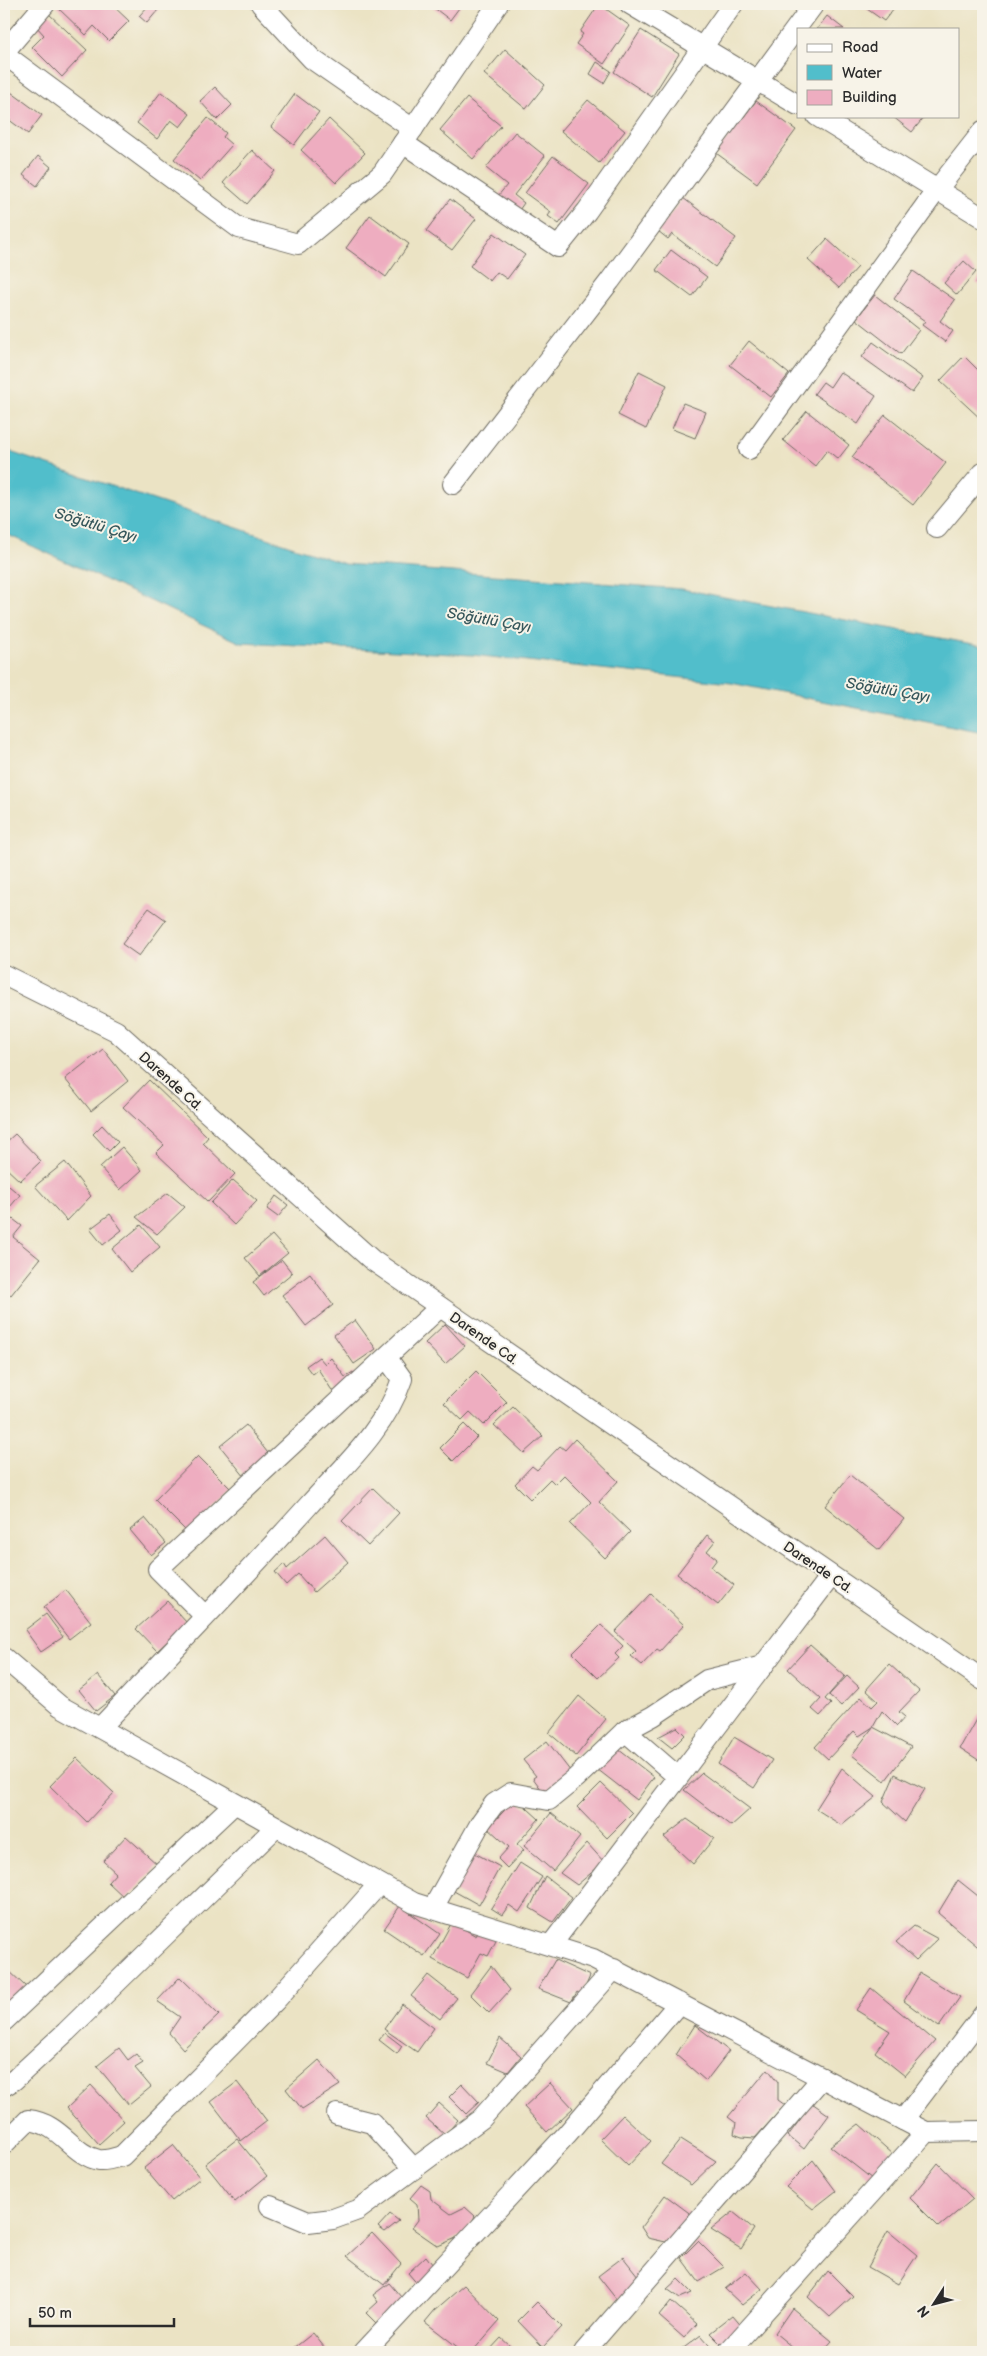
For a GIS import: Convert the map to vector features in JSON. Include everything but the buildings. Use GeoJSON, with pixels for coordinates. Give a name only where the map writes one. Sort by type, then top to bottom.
{"type":"FeatureCollection","features":[{"type":"Feature","properties":{"kind":"street"},"geometry":{"type":"LineString","coordinates":[[45,4],[4,53],[239,228],[298,244],[382,174],[498,4]]}},
{"type":"Feature","properties":{"kind":"street"},"geometry":{"type":"LineString","coordinates":[[261,4],[312,59],[408,136],[558,247],[587,212],[702,45],[733,4]]}},
{"type":"Feature","properties":{"kind":"street"},"geometry":{"type":"LineString","coordinates":[[630,4],[702,45],[797,104]]}},
{"type":"Feature","properties":{"kind":"street"},"geometry":{"type":"LineString","coordinates":[[453,484],[610,281],[814,4]]}},
{"type":"Feature","properties":{"kind":"street"},"geometry":{"type":"LineString","coordinates":[[820,118],[936,191],[983,218]]}},
{"type":"Feature","properties":{"kind":"street"},"geometry":{"type":"LineString","coordinates":[[749,450],[936,191],[983,131]]}},
{"type":"Feature","properties":{"kind":"street"},"geometry":{"type":"LineString","coordinates":[[937,528],[983,473]]}},
{"type":"Feature","properties":{"kind":"street","name":"Darende Cd."},"geometry":{"type":"LineString","coordinates":[[4,975],[116,1032],[372,1260],[983,1680]]}},
{"type":"Feature","properties":{"kind":"street"},"geometry":{"type":"LineString","coordinates":[[205,1616],[158,1569],[440,1307]]}},
{"type":"Feature","properties":{"kind":"street"},"geometry":{"type":"LineString","coordinates":[[100,1728],[377,1429],[396,1396],[402,1379],[387,1358]]}},
{"type":"Feature","properties":{"kind":"street"},"geometry":{"type":"LineString","coordinates":[[551,1945],[831,1576]]}},
{"type":"Feature","properties":{"kind":"street"},"geometry":{"type":"LineString","coordinates":[[4,1658],[60,1706],[414,1903],[593,1959],[926,2132],[983,2131]]}},
{"type":"Feature","properties":{"kind":"street"},"geometry":{"type":"LineString","coordinates":[[433,1908],[481,1822],[494,1804],[511,1793],[549,1800],[576,1778],[625,1731],[652,1716],[707,1680],[763,1666]]}},
{"type":"Feature","properties":{"kind":"street"},"geometry":{"type":"LineString","coordinates":[[625,1731],[678,1777]]}},
{"type":"Feature","properties":{"kind":"street"},"geometry":{"type":"LineString","coordinates":[[4,2021],[234,1804]]}},
{"type":"Feature","properties":{"kind":"street"},"geometry":{"type":"LineString","coordinates":[[4,2086],[14,2080],[66,2032],[276,1827]]}},
{"type":"Feature","properties":{"kind":"street"},"geometry":{"type":"LineString","coordinates":[[4,2144],[28,2120],[36,2121],[57,2130],[81,2150],[99,2160],[122,2156],[275,2001],[378,1884]]}},
{"type":"Feature","properties":{"kind":"street"},"geometry":{"type":"LineString","coordinates":[[270,2206],[308,2222],[333,2219],[358,2210],[481,2119],[614,1970]]}},
{"type":"Feature","properties":{"kind":"street"},"geometry":{"type":"LineString","coordinates":[[364,2352],[560,2142],[679,2003]]}},
{"type":"Feature","properties":{"kind":"street"},"geometry":{"type":"LineString","coordinates":[[903,2120],[983,2014]]}},
{"type":"Feature","properties":{"kind":"street"},"geometry":{"type":"LineString","coordinates":[[584,2352],[822,2078]]}},
{"type":"Feature","properties":{"kind":"street"},"geometry":{"type":"LineString","coordinates":[[337,2114],[372,2123],[414,2169]]}},
{"type":"Feature","properties":{"kind":"street"},"geometry":{"type":"LineString","coordinates":[[728,2352],[926,2132]]}},
{"type":"Feature","properties":{"kind":"water","name":"Söğütlü Çayı"},"geometry":{"type":"Polygon","coordinates":[[[4,446],[13,453],[345,564],[682,589],[983,646],[983,733],[731,683],[472,655],[241,643],[4,533],[4,446]]]}}]}
